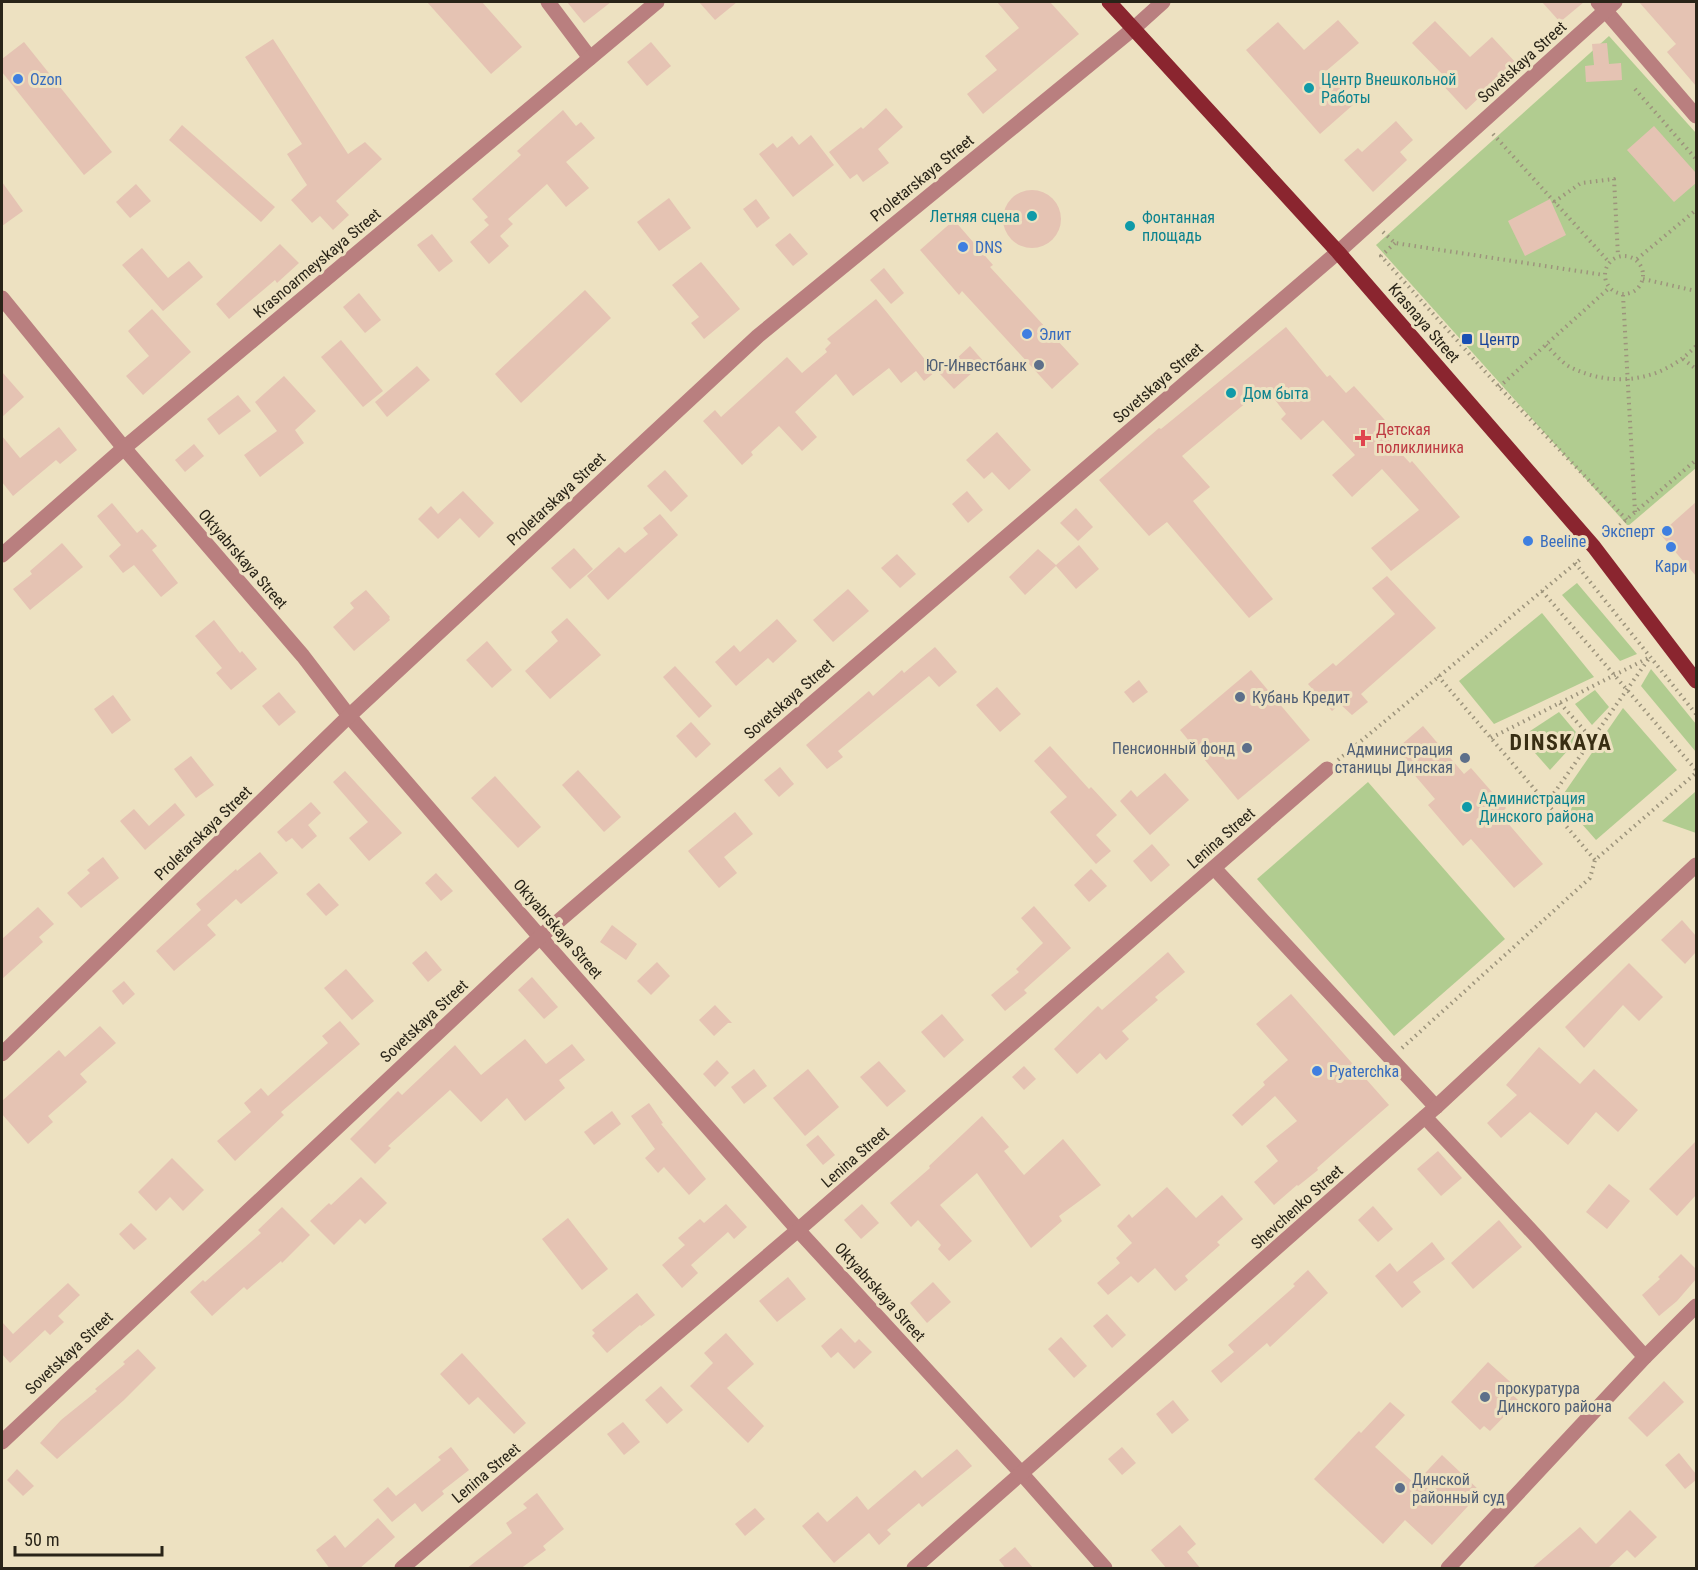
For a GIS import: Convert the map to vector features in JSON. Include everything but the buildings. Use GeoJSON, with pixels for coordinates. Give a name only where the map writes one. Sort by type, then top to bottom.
{"type":"FeatureCollection","features":[{"type":"Feature","properties":{"kind":"main road","name":"Krasnaya Street"},"geometry":{"type":"LineString","coordinates":[[1109,2],[1338,252],[1594,547],[1696,681]]}},
{"type":"Feature","properties":{"kind":"street"},"geometry":{"type":"LineString","coordinates":[[548,2],[590,58]]}},
{"type":"Feature","properties":{"kind":"street","name":"Krasnoarmeyskaya Street"},"geometry":{"type":"LineString","coordinates":[[2,555],[124,448],[657,2]]}},
{"type":"Feature","properties":{"kind":"street","name":"Proletarskaya Street"},"geometry":{"type":"LineString","coordinates":[[2,1054],[349,716],[758,336],[1163,2]]}},
{"type":"Feature","properties":{"kind":"street"},"geometry":{"type":"LineString","coordinates":[[1606,4],[1696,116]]}},
{"type":"Feature","properties":{"kind":"street","name":"Sovetskaya Street"},"geometry":{"type":"LineString","coordinates":[[2,1442],[540,937],[1338,252],[1482,122],[1606,4]]}},
{"type":"Feature","properties":{"kind":"street","name":"Oktyabrskaya Street"},"geometry":{"type":"LineString","coordinates":[[2,298],[124,448],[303,656],[349,716],[540,937],[798,1230],[1022,1474],[1104,1569]]}},
{"type":"Feature","properties":{"kind":"street","name":"Lenina Street"},"geometry":{"type":"LineString","coordinates":[[402,1569],[798,1230],[1327,769]]}},
{"type":"Feature","properties":{"kind":"street","name":"Shevchenko Street"},"geometry":{"type":"LineString","coordinates":[[914,1569],[1431,1112],[1696,865]]}},
{"type":"Feature","properties":{"kind":"street"},"geometry":{"type":"LineString","coordinates":[[1214,868],[1390,1058],[1431,1112],[1537,1237],[1645,1357]]}},
{"type":"Feature","properties":{"kind":"street"},"geometry":{"type":"LineString","coordinates":[[1448,1569],[1645,1357],[1696,1306]]}},
{"type":"Feature","properties":{"kind":"path"},"geometry":{"type":"LineString","coordinates":[[1635,88],[1696,159]]}},
{"type":"Feature","properties":{"kind":"path"},"geometry":{"type":"LineString","coordinates":[[1482,122],[1609,262]]}},
{"type":"Feature","properties":{"kind":"path"},"geometry":{"type":"LineString","coordinates":[[1554,202],[1581,183],[1614,179],[1618,256]]}},
{"type":"Feature","properties":{"kind":"path"},"geometry":{"type":"LineString","coordinates":[[1637,260],[1696,210]]}},
{"type":"Feature","properties":{"kind":"path"},"geometry":{"type":"LineString","coordinates":[[1371,221],[1395,243],[1604,274]]}},
{"type":"Feature","properties":{"kind":"path"},"geometry":{"type":"LineString","coordinates":[[1395,243],[1381,256],[1499,387],[1627,520]]}},
{"type":"Feature","properties":{"kind":"path"},"geometry":{"type":"LineString","coordinates":[[1618,256],[1637,260],[1643,269],[1643,279],[1639,288],[1632,293],[1623,295],[1609,288],[1604,274],[1609,262],[1618,256]]}},
{"type":"Feature","properties":{"kind":"path"},"geometry":{"type":"LineString","coordinates":[[1643,279],[1696,291]]}},
{"type":"Feature","properties":{"kind":"path"},"geometry":{"type":"LineString","coordinates":[[1499,387],[1609,288]]}},
{"type":"Feature","properties":{"kind":"path"},"geometry":{"type":"LineString","coordinates":[[1623,295],[1635,513]]}},
{"type":"Feature","properties":{"kind":"path"},"geometry":{"type":"LineString","coordinates":[[1546,345],[1568,366],[1597,378],[1628,380],[1657,373],[1683,359],[1696,346]]}},
{"type":"Feature","properties":{"kind":"path"},"geometry":{"type":"LineString","coordinates":[[1683,359],[1696,369]]}},
{"type":"Feature","properties":{"kind":"path"},"geometry":{"type":"LineString","coordinates":[[1327,769],[1696,460]]}},
{"type":"Feature","properties":{"kind":"path"},"geometry":{"type":"LineString","coordinates":[[1575,563],[1696,714]]}},
{"type":"Feature","properties":{"kind":"path"},"geometry":{"type":"LineString","coordinates":[[1390,1058],[1590,878],[1595,860],[1696,772],[1542,591]]}},
{"type":"Feature","properties":{"kind":"path"},"geometry":{"type":"LineString","coordinates":[[1491,738],[1650,657]]}},
{"type":"Feature","properties":{"kind":"path"},"geometry":{"type":"LineString","coordinates":[[1546,803],[1650,657]]}},
{"type":"Feature","properties":{"kind":"path"},"geometry":{"type":"LineString","coordinates":[[1438,676],[1595,860]]}},
{"type":"Feature","properties":{"kind":"path"},"geometry":{"type":"LineString","coordinates":[[1560,703],[1592,739]]}},
{"type":"Feature","properties":{"kind":"green space"},"geometry":{"type":"Polygon","coordinates":[[[1609,36],[1696,133],[1696,468],[1628,526],[1376,245],[1609,36]]]}},
{"type":"Feature","properties":{"kind":"green space"},"geometry":{"type":"Polygon","coordinates":[[[1577,583],[1637,654],[1620,661],[1562,595],[1577,583]]]}},
{"type":"Feature","properties":{"kind":"green space"},"geometry":{"type":"Polygon","coordinates":[[[1542,613],[1594,677],[1494,724],[1459,681],[1542,613]]]}},
{"type":"Feature","properties":{"kind":"green space"},"geometry":{"type":"Polygon","coordinates":[[[1651,669],[1696,724],[1696,752],[1641,686],[1651,669]]]}},
{"type":"Feature","properties":{"kind":"green space"},"geometry":{"type":"Polygon","coordinates":[[[1595,690],[1609,707],[1592,725],[1575,704],[1595,690]]]}},
{"type":"Feature","properties":{"kind":"green space"},"geometry":{"type":"Polygon","coordinates":[[[1623,708],[1677,770],[1596,840],[1560,799],[1623,708]]]}},
{"type":"Feature","properties":{"kind":"green space"},"geometry":{"type":"Polygon","coordinates":[[[1559,712],[1580,737],[1550,770],[1521,737],[1559,712]]]}},
{"type":"Feature","properties":{"kind":"green space"},"geometry":{"type":"Polygon","coordinates":[[[1368,782],[1505,939],[1394,1036],[1257,879],[1368,782]]]}},
{"type":"Feature","properties":{"kind":"green space"},"geometry":{"type":"Polygon","coordinates":[[[1695,792],[1696,833],[1662,821],[1695,792]]]}},
{"type":"Feature","properties":{"kind":"place","name":"Ozon"},"geometry":{"type":"Point","coordinates":[18,79]}},
{"type":"Feature","properties":{"kind":"place","name":"Центр Внешкольной Работы"},"geometry":{"type":"Point","coordinates":[1309,88]}},
{"type":"Feature","properties":{"kind":"place","name":"Летняя сцена"},"geometry":{"type":"Point","coordinates":[1032,216]}},
{"type":"Feature","properties":{"kind":"place","name":"Фонтанная площадь"},"geometry":{"type":"Point","coordinates":[1130,226]}},
{"type":"Feature","properties":{"kind":"place","name":"DNS"},"geometry":{"type":"Point","coordinates":[963,247]}},
{"type":"Feature","properties":{"kind":"place","name":"Элит"},"geometry":{"type":"Point","coordinates":[1027,334]}},
{"type":"Feature","properties":{"kind":"place","name":"Центр"},"geometry":{"type":"Point","coordinates":[1467,339]}},
{"type":"Feature","properties":{"kind":"place","name":"Юг-Инвестбанк"},"geometry":{"type":"Point","coordinates":[1039,365]}},
{"type":"Feature","properties":{"kind":"place","name":"Дом быта"},"geometry":{"type":"Point","coordinates":[1231,393]}},
{"type":"Feature","properties":{"kind":"place","name":"Детская поликлиника"},"geometry":{"type":"Point","coordinates":[1363,438]}},
{"type":"Feature","properties":{"kind":"place","name":"Эксперт"},"geometry":{"type":"Point","coordinates":[1667,531]}},
{"type":"Feature","properties":{"kind":"place","name":"Beeline"},"geometry":{"type":"Point","coordinates":[1528,541]}},
{"type":"Feature","properties":{"kind":"place","name":"Кари"},"geometry":{"type":"Point","coordinates":[1671,547]}},
{"type":"Feature","properties":{"kind":"place","name":"Кубань Кредит"},"geometry":{"type":"Point","coordinates":[1240,697]}},
{"type":"Feature","properties":{"kind":"place","name":"Пенсионный фонд"},"geometry":{"type":"Point","coordinates":[1247,748]}},
{"type":"Feature","properties":{"kind":"place","name":"Администрация станицы Динская"},"geometry":{"type":"Point","coordinates":[1465,758]}},
{"type":"Feature","properties":{"kind":"place","name":"Администрация Динского района"},"geometry":{"type":"Point","coordinates":[1467,807]}},
{"type":"Feature","properties":{"kind":"place","name":"Pyaterchka"},"geometry":{"type":"Point","coordinates":[1317,1071]}},
{"type":"Feature","properties":{"kind":"place","name":"прокуратура Динского района"},"geometry":{"type":"Point","coordinates":[1485,1397]}},
{"type":"Feature","properties":{"kind":"place","name":"Динской районный суд"},"geometry":{"type":"Point","coordinates":[1400,1488]}},
{"type":"Feature","properties":{"kind":"district","name":"DINSKAYA"},"geometry":{"type":"Point","coordinates":[1561,742]}}]}
